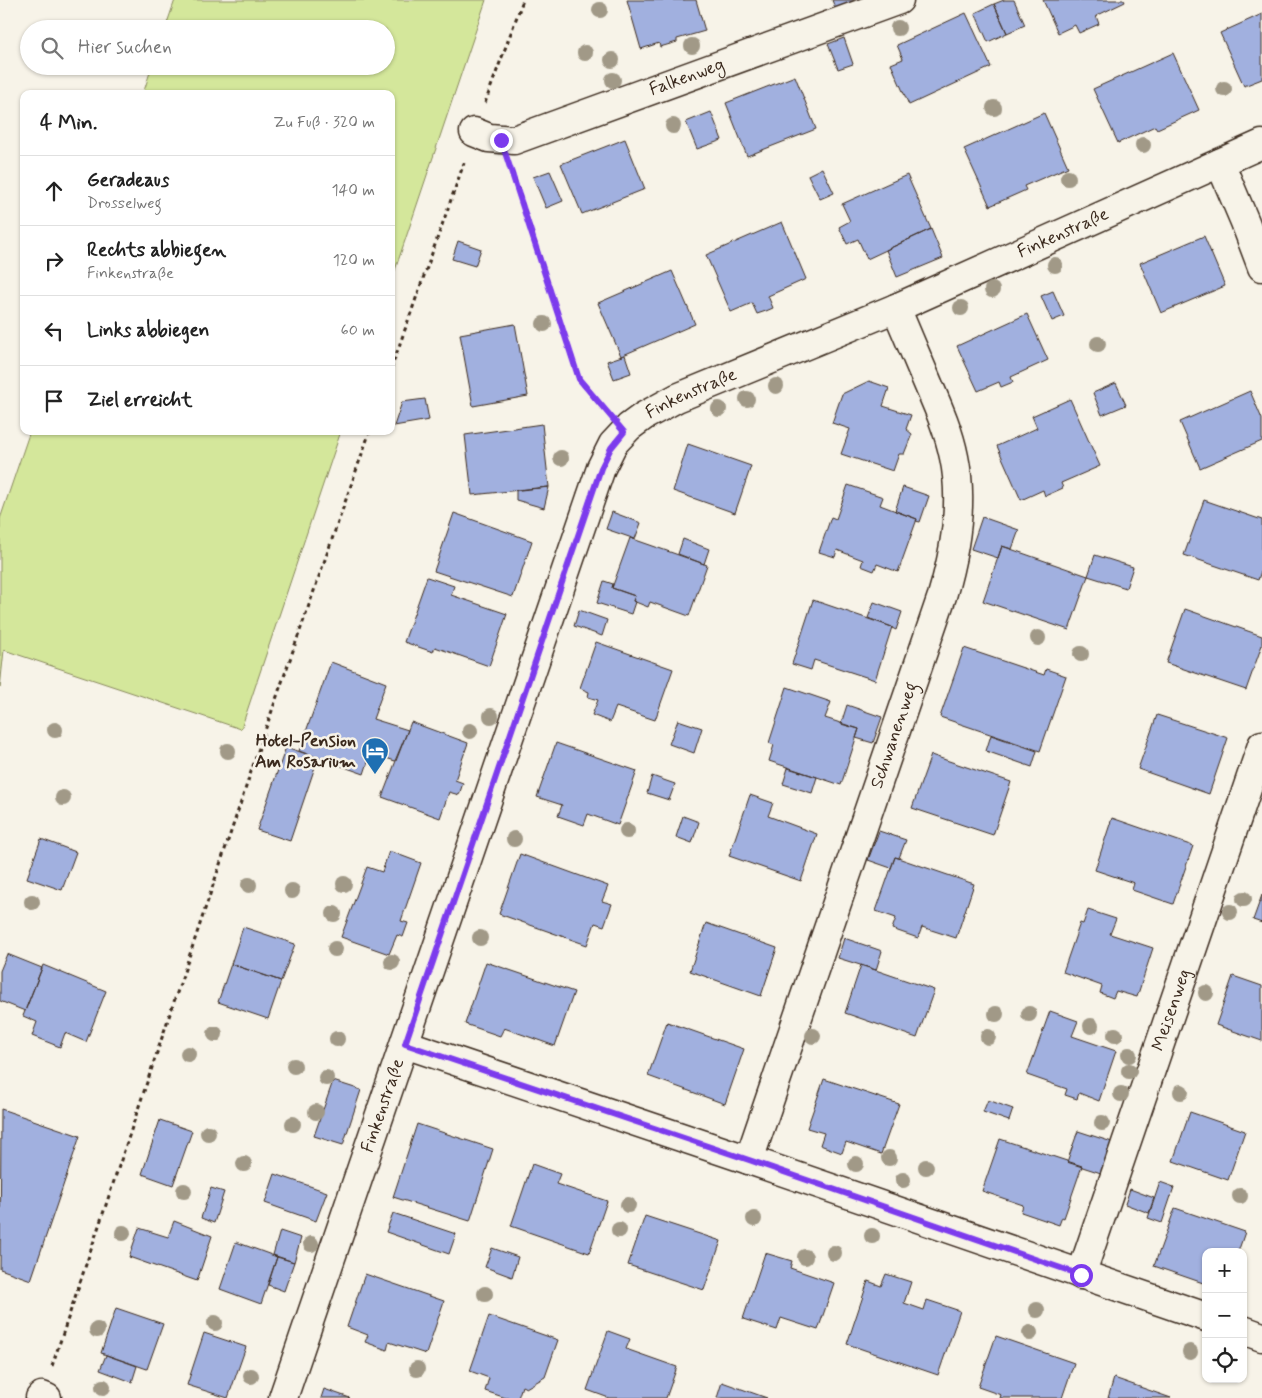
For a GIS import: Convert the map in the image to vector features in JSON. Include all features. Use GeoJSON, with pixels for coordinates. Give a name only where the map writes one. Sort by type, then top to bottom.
{"type":"FeatureCollection","features":[{"type":"Feature","properties":{"kind":"street","name":"Falkenweg"},"geometry":{"type":"LineString","coordinates":[[514,138],[899,0]]}},
{"type":"Feature","properties":{"kind":"street"},"geometry":{"type":"LineString","coordinates":[[474,132],[489,138],[514,138]]}},
{"type":"Feature","properties":{"kind":"street","name":"Finkenstraße"},"geometry":{"type":"LineString","coordinates":[[283,1398],[601,468],[611,448],[624,432],[644,416],[677,398],[896,308],[1262,144]]}},
{"type":"Feature","properties":{"kind":"street"},"geometry":{"type":"LineString","coordinates":[[1220,163],[1262,267]]}},
{"type":"Feature","properties":{"kind":"street","name":"Schwanenweg"},"geometry":{"type":"LineString","coordinates":[[749,1160],[942,596],[952,559],[958,499],[955,459],[944,420],[896,308]]}},
{"type":"Feature","properties":{"kind":"street","name":"Meisenweg"},"geometry":{"type":"LineString","coordinates":[[1081,1275],[1262,745]]}},
{"type":"Feature","properties":{"kind":"street"},"geometry":{"type":"LineString","coordinates":[[405,1044],[749,1160],[1202,1317]]}},
{"type":"Feature","properties":{"kind":"street"},"geometry":{"type":"LineString","coordinates":[[1247,1331],[1262,1337]]}},
{"type":"Feature","properties":{"kind":"path"},"geometry":{"type":"LineString","coordinates":[[395,358],[474,132],[523,0]]}},
{"type":"Feature","properties":{"kind":"path"},"geometry":{"type":"LineString","coordinates":[[514,138],[579,379],[624,432]]}},
{"type":"Feature","properties":{"kind":"path"},"geometry":{"type":"LineString","coordinates":[[43,1397],[261,742],[369,435]]}},
{"type":"Feature","properties":{"kind":"green space"},"geometry":{"type":"Polygon","coordinates":[[[175,0],[486,0],[395,270],[395,90],[144,90],[149,75],[395,75],[395,20],[168,20],[175,0]]]}},
{"type":"Feature","properties":{"kind":"green space"},"geometry":{"type":"Polygon","coordinates":[[[29,435],[340,435],[241,729],[4,650],[0,688],[0,519],[29,435]]]}},
{"type":"Feature","properties":{"kind":"building"},"geometry":{"type":"Polygon","coordinates":[[[627,0],[696,0],[705,31],[677,39],[677,42],[660,47],[659,43],[641,49],[627,0]]]}},
{"type":"Feature","properties":{"kind":"building"},"geometry":{"type":"Polygon","coordinates":[[[832,0],[854,0],[854,1],[835,8],[832,0]]]}},
{"type":"Feature","properties":{"kind":"building"},"geometry":{"type":"Polygon","coordinates":[[[1004,0],[1014,0],[1025,25],[1007,33],[994,4],[1004,0]]]}},
{"type":"Feature","properties":{"kind":"building"},"geometry":{"type":"Polygon","coordinates":[[[1043,0],[1124,0],[1125,2],[1096,16],[1099,24],[1079,33],[1075,25],[1058,33],[1043,0]]]}},
{"type":"Feature","properties":{"kind":"building"},"geometry":{"type":"Polygon","coordinates":[[[994,4],[1007,33],[988,42],[975,13],[994,4]]]}},
{"type":"Feature","properties":{"kind":"building"},"geometry":{"type":"Polygon","coordinates":[[[966,13],[991,67],[909,105],[891,64],[903,59],[897,45],[966,13]]]}},
{"type":"Feature","properties":{"kind":"building"},"geometry":{"type":"Polygon","coordinates":[[[1262,14],[1262,79],[1244,86],[1220,33],[1262,14]]]}},
{"type":"Feature","properties":{"kind":"building"},"geometry":{"type":"Polygon","coordinates":[[[844,38],[853,64],[838,69],[828,44],[844,38]]]}},
{"type":"Feature","properties":{"kind":"building"},"geometry":{"type":"Polygon","coordinates":[[[1173,53],[1199,110],[1157,129],[1155,126],[1118,143],[1093,89],[1173,53]]]}},
{"type":"Feature","properties":{"kind":"building"},"geometry":{"type":"Polygon","coordinates":[[[795,76],[816,129],[747,156],[726,103],[795,76]]]}},
{"type":"Feature","properties":{"kind":"building"},"geometry":{"type":"Polygon","coordinates":[[[711,112],[722,140],[697,149],[686,122],[711,112]]]}},
{"type":"Feature","properties":{"kind":"building"},"geometry":{"type":"Polygon","coordinates":[[[1044,113],[1068,167],[1024,186],[1026,190],[990,206],[964,149],[1044,113]]]}},
{"type":"Feature","properties":{"kind":"building"},"geometry":{"type":"Polygon","coordinates":[[[625,139],[645,189],[582,214],[561,164],[625,139]]]}},
{"type":"Feature","properties":{"kind":"building"},"geometry":{"type":"Polygon","coordinates":[[[822,168],[834,193],[820,199],[808,175],[822,168]]]}},
{"type":"Feature","properties":{"kind":"building"},"geometry":{"type":"Polygon","coordinates":[[[550,171],[563,201],[546,208],[533,177],[550,171]]]}},
{"type":"Feature","properties":{"kind":"building"},"geometry":{"type":"Polygon","coordinates":[[[907,175],[931,229],[867,259],[858,239],[847,244],[839,227],[850,221],[842,204],[907,175]]]}},
{"type":"Feature","properties":{"kind":"building"},"geometry":{"type":"Polygon","coordinates":[[[782,222],[806,279],[768,296],[773,308],[757,314],[752,303],[731,312],[706,255],[782,222]]]}},
{"type":"Feature","properties":{"kind":"building"},"geometry":{"type":"Polygon","coordinates":[[[931,229],[943,258],[897,277],[886,250],[931,229]]]}},
{"type":"Feature","properties":{"kind":"building"},"geometry":{"type":"Polygon","coordinates":[[[1204,236],[1225,286],[1161,313],[1140,263],[1204,236]]]}},
{"type":"Feature","properties":{"kind":"building"},"geometry":{"type":"Polygon","coordinates":[[[458,241],[481,249],[475,266],[452,259],[458,241]]]}},
{"type":"Feature","properties":{"kind":"building"},"geometry":{"type":"Polygon","coordinates":[[[672,271],[695,324],[621,356],[598,303],[672,271]]]}},
{"type":"Feature","properties":{"kind":"building"},"geometry":{"type":"Polygon","coordinates":[[[1053,291],[1064,316],[1052,321],[1041,296],[1053,291]]]}},
{"type":"Feature","properties":{"kind":"building"},"geometry":{"type":"Polygon","coordinates":[[[1027,314],[1048,360],[1011,377],[1013,382],[1001,387],[999,382],[978,391],[957,346],[1027,314]]]}},
{"type":"Feature","properties":{"kind":"building"},"geometry":{"type":"Polygon","coordinates":[[[515,324],[528,396],[473,406],[460,334],[515,324]]]}},
{"type":"Feature","properties":{"kind":"building"},"geometry":{"type":"Polygon","coordinates":[[[625,355],[631,373],[614,379],[607,361],[625,355]]]}},
{"type":"Feature","properties":{"kind":"building"},"geometry":{"type":"Polygon","coordinates":[[[869,381],[889,388],[883,406],[911,415],[906,429],[912,434],[904,454],[899,454],[893,471],[841,454],[850,429],[832,423],[842,394],[869,381]]]}},
{"type":"Feature","properties":{"kind":"building"},"geometry":{"type":"Polygon","coordinates":[[[1116,383],[1126,405],[1102,415],[1093,393],[1116,383]]]}},
{"type":"Feature","properties":{"kind":"building"},"geometry":{"type":"Polygon","coordinates":[[[1250,391],[1262,419],[1262,441],[1200,468],[1180,422],[1250,391]]]}},
{"type":"Feature","properties":{"kind":"building"},"geometry":{"type":"Polygon","coordinates":[[[425,399],[429,420],[395,426],[402,402],[425,399]]]}},
{"type":"Feature","properties":{"kind":"building"},"geometry":{"type":"Polygon","coordinates":[[[1070,399],[1100,466],[1061,483],[1063,488],[1045,496],[1043,490],[1021,500],[997,446],[1037,428],[1032,416],[1070,399]]]}},
{"type":"Feature","properties":{"kind":"building"},"geometry":{"type":"Polygon","coordinates":[[[542,424],[549,487],[472,495],[465,435],[542,424]]]}},
{"type":"Feature","properties":{"kind":"building"},"geometry":{"type":"Polygon","coordinates":[[[688,444],[751,466],[735,513],[673,491],[688,444]]]}},
{"type":"Feature","properties":{"kind":"building"},"geometry":{"type":"Polygon","coordinates":[[[848,485],[883,497],[880,505],[917,519],[898,572],[877,564],[874,571],[861,566],[863,560],[837,550],[835,557],[819,552],[831,517],[836,519],[848,485]]]}},
{"type":"Feature","properties":{"kind":"building"},"geometry":{"type":"Polygon","coordinates":[[[549,487],[544,508],[516,500],[516,490],[549,487]]]}},
{"type":"Feature","properties":{"kind":"building"},"geometry":{"type":"Polygon","coordinates":[[[903,487],[929,496],[920,522],[916,521],[917,519],[895,511],[903,487]]]}},
{"type":"Feature","properties":{"kind":"building"},"geometry":{"type":"Polygon","coordinates":[[[1204,500],[1262,520],[1262,568],[1258,580],[1184,555],[1204,500]]]}},
{"type":"Feature","properties":{"kind":"building"},"geometry":{"type":"Polygon","coordinates":[[[612,512],[641,523],[635,539],[606,529],[612,512]]]}},
{"type":"Feature","properties":{"kind":"building"},"geometry":{"type":"Polygon","coordinates":[[[454,513],[532,541],[513,597],[434,571],[454,513]]]}},
{"type":"Feature","properties":{"kind":"building"},"geometry":{"type":"Polygon","coordinates":[[[982,517],[1019,530],[1012,549],[1002,546],[998,558],[971,549],[982,517]]]}},
{"type":"Feature","properties":{"kind":"building"},"geometry":{"type":"Polygon","coordinates":[[[630,538],[707,565],[689,616],[650,602],[648,607],[633,601],[635,596],[612,588],[630,538]]]}},
{"type":"Feature","properties":{"kind":"building"},"geometry":{"type":"Polygon","coordinates":[[[683,539],[709,549],[704,564],[678,554],[683,539]]]}},
{"type":"Feature","properties":{"kind":"building"},"geometry":{"type":"Polygon","coordinates":[[[1002,546],[1088,576],[1069,630],[983,601],[1002,546]]]}},
{"type":"Feature","properties":{"kind":"building"},"geometry":{"type":"Polygon","coordinates":[[[1095,555],[1133,567],[1126,588],[1088,576],[1095,555]]]}},
{"type":"Feature","properties":{"kind":"building"},"geometry":{"type":"Polygon","coordinates":[[[427,577],[454,586],[451,595],[507,614],[489,666],[435,647],[433,652],[404,642],[427,577]]]}},
{"type":"Feature","properties":{"kind":"building"},"geometry":{"type":"Polygon","coordinates":[[[604,581],[613,584],[612,588],[635,596],[631,614],[597,603],[604,581]]]}},
{"type":"Feature","properties":{"kind":"building"},"geometry":{"type":"Polygon","coordinates":[[[813,600],[892,627],[875,680],[814,660],[811,670],[792,664],[813,600]]]}},
{"type":"Feature","properties":{"kind":"building"},"geometry":{"type":"Polygon","coordinates":[[[874,602],[902,612],[896,630],[868,618],[874,602]]]}},
{"type":"Feature","properties":{"kind":"building"},"geometry":{"type":"Polygon","coordinates":[[[1185,609],[1262,636],[1262,645],[1246,690],[1166,663],[1185,609]]]}},
{"type":"Feature","properties":{"kind":"building"},"geometry":{"type":"Polygon","coordinates":[[[579,610],[607,620],[602,636],[574,626],[579,610]]]}},
{"type":"Feature","properties":{"kind":"building"},"geometry":{"type":"Polygon","coordinates":[[[596,642],[673,669],[655,720],[616,707],[610,722],[592,715],[598,700],[588,697],[589,692],[580,688],[596,642]]]}},
{"type":"Feature","properties":{"kind":"building"},"geometry":{"type":"Polygon","coordinates":[[[964,648],[1044,675],[1046,669],[1066,676],[1040,751],[940,717],[964,648]]]}},
{"type":"Feature","properties":{"kind":"building"},"geometry":{"type":"Polygon","coordinates":[[[331,662],[386,683],[373,719],[408,730],[395,761],[371,753],[364,774],[299,751],[331,662]]]}},
{"type":"Feature","properties":{"kind":"building"},"geometry":{"type":"Polygon","coordinates":[[[787,687],[831,702],[825,718],[859,729],[841,785],[769,761],[774,745],[769,743],[787,687]]]}},
{"type":"Feature","properties":{"kind":"building"},"geometry":{"type":"Polygon","coordinates":[[[847,705],[882,717],[873,743],[856,738],[859,729],[841,724],[847,705]]]}},
{"type":"Feature","properties":{"kind":"building"},"geometry":{"type":"Polygon","coordinates":[[[1157,715],[1228,738],[1209,794],[1138,769],[1157,715]]]}},
{"type":"Feature","properties":{"kind":"building"},"geometry":{"type":"Polygon","coordinates":[[[678,720],[702,728],[694,753],[669,744],[678,720]]]}},
{"type":"Feature","properties":{"kind":"building"},"geometry":{"type":"Polygon","coordinates":[[[411,722],[468,743],[455,780],[463,783],[459,795],[449,792],[440,818],[382,797],[411,722]]]}},
{"type":"Feature","properties":{"kind":"building"},"geometry":{"type":"Polygon","coordinates":[[[991,735],[1037,751],[1032,767],[986,751],[991,735]]]}},
{"type":"Feature","properties":{"kind":"building"},"geometry":{"type":"Polygon","coordinates":[[[556,743],[637,771],[618,825],[588,814],[584,825],[558,816],[562,805],[537,797],[556,743]]]}},
{"type":"Feature","properties":{"kind":"building"},"geometry":{"type":"Polygon","coordinates":[[[286,747],[318,758],[290,841],[257,830],[286,747]]]}},
{"type":"Feature","properties":{"kind":"building"},"geometry":{"type":"Polygon","coordinates":[[[931,755],[1011,782],[993,835],[912,808],[931,755]]]}},
{"type":"Feature","properties":{"kind":"building"},"geometry":{"type":"Polygon","coordinates":[[[788,768],[817,777],[812,793],[783,784],[788,768]]]}},
{"type":"Feature","properties":{"kind":"building"},"geometry":{"type":"Polygon","coordinates":[[[652,776],[675,784],[669,800],[647,793],[652,776]]]}},
{"type":"Feature","properties":{"kind":"building"},"geometry":{"type":"Polygon","coordinates":[[[750,795],[773,803],[768,816],[817,834],[801,881],[729,856],[750,795]]]}},
{"type":"Feature","properties":{"kind":"building"},"geometry":{"type":"Polygon","coordinates":[[[683,816],[699,822],[692,843],[676,837],[683,816]]]}},
{"type":"Feature","properties":{"kind":"building"},"geometry":{"type":"Polygon","coordinates":[[[1112,818],[1193,846],[1173,904],[1132,890],[1134,883],[1095,870],[1112,818]]]}},
{"type":"Feature","properties":{"kind":"building"},"geometry":{"type":"Polygon","coordinates":[[[879,831],[906,840],[899,858],[895,857],[891,868],[868,860],[879,831]]]}},
{"type":"Feature","properties":{"kind":"building"},"geometry":{"type":"Polygon","coordinates":[[[41,839],[76,852],[62,890],[27,878],[41,839]]]}},
{"type":"Feature","properties":{"kind":"building"},"geometry":{"type":"Polygon","coordinates":[[[389,851],[421,863],[401,921],[408,923],[403,937],[397,935],[389,954],[341,937],[367,867],[382,872],[389,851]]]}},
{"type":"Feature","properties":{"kind":"building"},"geometry":{"type":"Polygon","coordinates":[[[520,854],[608,886],[602,901],[612,904],[604,926],[595,923],[587,945],[499,914],[520,854]]]}},
{"type":"Feature","properties":{"kind":"building"},"geometry":{"type":"Polygon","coordinates":[[[895,857],[974,884],[956,938],[922,927],[918,938],[892,929],[896,918],[876,911],[895,857]]]}},
{"type":"Feature","properties":{"kind":"building"},"geometry":{"type":"Polygon","coordinates":[[[1262,895],[1262,923],[1253,920],[1262,895]]]}},
{"type":"Feature","properties":{"kind":"building"},"geometry":{"type":"Polygon","coordinates":[[[1088,910],[1116,919],[1110,934],[1153,948],[1137,997],[1116,991],[1113,998],[1100,993],[1102,986],[1063,972],[1080,923],[1083,924],[1088,910]]]}},
{"type":"Feature","properties":{"kind":"building"},"geometry":{"type":"Polygon","coordinates":[[[706,923],[777,948],[761,996],[690,971],[706,923]]]}},
{"type":"Feature","properties":{"kind":"building"},"geometry":{"type":"Polygon","coordinates":[[[243,927],[295,944],[281,981],[231,964],[243,927]]]}},
{"type":"Feature","properties":{"kind":"building"},"geometry":{"type":"Polygon","coordinates":[[[844,938],[882,951],[876,970],[838,958],[844,938]]]}},
{"type":"Feature","properties":{"kind":"building"},"geometry":{"type":"Polygon","coordinates":[[[7,954],[42,968],[25,1011],[0,1001],[0,971],[7,954]]]}},
{"type":"Feature","properties":{"kind":"building"},"geometry":{"type":"Polygon","coordinates":[[[486,962],[574,992],[555,1046],[504,1028],[500,1036],[465,1024],[486,962]]]}},
{"type":"Feature","properties":{"kind":"building"},"geometry":{"type":"Polygon","coordinates":[[[231,964],[281,981],[268,1019],[218,1002],[231,964]]]}},
{"type":"Feature","properties":{"kind":"building"},"geometry":{"type":"Polygon","coordinates":[[[43,965],[106,991],[86,1042],[65,1033],[60,1047],[32,1036],[37,1022],[23,1016],[43,965]]]}},
{"type":"Feature","properties":{"kind":"building"},"geometry":{"type":"Polygon","coordinates":[[[861,965],[934,990],[917,1038],[845,1013],[861,965]]]}},
{"type":"Feature","properties":{"kind":"building"},"geometry":{"type":"Polygon","coordinates":[[[1233,976],[1262,986],[1262,1041],[1216,1025],[1233,976]]]}},
{"type":"Feature","properties":{"kind":"building"},"geometry":{"type":"Polygon","coordinates":[[[1050,1011],[1078,1021],[1072,1036],[1116,1051],[1099,1101],[1079,1093],[1077,1099],[1065,1095],[1067,1089],[1027,1075],[1050,1011]]]}},
{"type":"Feature","properties":{"kind":"building"},"geometry":{"type":"Polygon","coordinates":[[[667,1022],[744,1049],[725,1104],[648,1076],[667,1022]]]}},
{"type":"Feature","properties":{"kind":"building"},"geometry":{"type":"Polygon","coordinates":[[[824,1079],[899,1104],[881,1154],[846,1142],[842,1153],[820,1145],[824,1133],[807,1128],[824,1079]]]}},
{"type":"Feature","properties":{"kind":"building"},"geometry":{"type":"Polygon","coordinates":[[[333,1081],[361,1090],[343,1145],[314,1136],[333,1081]]]}},
{"type":"Feature","properties":{"kind":"building"},"geometry":{"type":"Polygon","coordinates":[[[988,1100],[1013,1109],[1009,1121],[983,1112],[988,1100]]]}},
{"type":"Feature","properties":{"kind":"building"},"geometry":{"type":"Polygon","coordinates":[[[1,1109],[80,1136],[31,1280],[0,1269],[1,1109]]]}},
{"type":"Feature","properties":{"kind":"building"},"geometry":{"type":"Polygon","coordinates":[[[1190,1112],[1245,1131],[1228,1180],[1173,1161],[1190,1112]]]}},
{"type":"Feature","properties":{"kind":"building"},"geometry":{"type":"Polygon","coordinates":[[[160,1120],[192,1131],[173,1185],[142,1174],[160,1120]]]}},
{"type":"Feature","properties":{"kind":"building"},"geometry":{"type":"Polygon","coordinates":[[[417,1124],[493,1149],[470,1221],[393,1197],[417,1124]]]}},
{"type":"Feature","properties":{"kind":"building"},"geometry":{"type":"Polygon","coordinates":[[[1078,1131],[1112,1142],[1101,1173],[1067,1162],[1078,1131]]]}},
{"type":"Feature","properties":{"kind":"building"},"geometry":{"type":"Polygon","coordinates":[[[1000,1139],[1082,1166],[1064,1218],[1062,1217],[1059,1225],[1021,1212],[1023,1205],[982,1191],[1000,1139]]]}},
{"type":"Feature","properties":{"kind":"building"},"geometry":{"type":"Polygon","coordinates":[[[532,1164],[560,1174],[556,1184],[607,1201],[589,1253],[511,1226],[532,1164]]]}},
{"type":"Feature","properties":{"kind":"building"},"geometry":{"type":"Polygon","coordinates":[[[275,1174],[327,1192],[316,1221],[265,1203],[275,1174]]]}},
{"type":"Feature","properties":{"kind":"building"},"geometry":{"type":"Polygon","coordinates":[[[1160,1182],[1174,1187],[1162,1223],[1148,1218],[1160,1182]]]}},
{"type":"Feature","properties":{"kind":"building"},"geometry":{"type":"Polygon","coordinates":[[[211,1188],[224,1192],[214,1223],[201,1218],[211,1188]]]}},
{"type":"Feature","properties":{"kind":"building"},"geometry":{"type":"Polygon","coordinates":[[[1130,1189],[1154,1198],[1149,1213],[1125,1204],[1130,1189]]]}},
{"type":"Feature","properties":{"kind":"building"},"geometry":{"type":"Polygon","coordinates":[[[1175,1208],[1245,1232],[1239,1248],[1202,1248],[1202,1283],[1154,1266],[1175,1208]]]}},
{"type":"Feature","properties":{"kind":"building"},"geometry":{"type":"Polygon","coordinates":[[[393,1213],[456,1234],[449,1254],[386,1232],[393,1213]]]}},
{"type":"Feature","properties":{"kind":"building"},"geometry":{"type":"Polygon","coordinates":[[[645,1216],[721,1241],[704,1290],[628,1265],[645,1216]]]}},
{"type":"Feature","properties":{"kind":"building"},"geometry":{"type":"Polygon","coordinates":[[[174,1221],[212,1236],[197,1281],[129,1257],[139,1228],[168,1237],[174,1221]]]}},
{"type":"Feature","properties":{"kind":"building"},"geometry":{"type":"Polygon","coordinates":[[[280,1231],[301,1238],[294,1262],[273,1255],[280,1231]]]}},
{"type":"Feature","properties":{"kind":"building"},"geometry":{"type":"Polygon","coordinates":[[[236,1242],[277,1257],[261,1304],[220,1289],[236,1242]]]}},
{"type":"Feature","properties":{"kind":"building"},"geometry":{"type":"Polygon","coordinates":[[[492,1248],[518,1257],[512,1277],[485,1267],[492,1248]]]}},
{"type":"Feature","properties":{"kind":"building"},"geometry":{"type":"Polygon","coordinates":[[[765,1253],[792,1261],[790,1268],[834,1283],[818,1330],[781,1318],[777,1330],[743,1319],[765,1253]]]}},
{"type":"Feature","properties":{"kind":"building"},"geometry":{"type":"Polygon","coordinates":[[[277,1257],[294,1262],[284,1291],[268,1285],[277,1257]]]}},
{"type":"Feature","properties":{"kind":"building"},"geometry":{"type":"Polygon","coordinates":[[[365,1274],[444,1301],[426,1354],[389,1342],[387,1350],[365,1342],[368,1335],[347,1327],[365,1274]]]}},
{"type":"Feature","properties":{"kind":"building"},"geometry":{"type":"Polygon","coordinates":[[[886,1274],[911,1282],[904,1303],[924,1310],[927,1300],[960,1311],[938,1375],[847,1344],[868,1281],[881,1286],[886,1274]]]}},
{"type":"Feature","properties":{"kind":"building"},"geometry":{"type":"Polygon","coordinates":[[[116,1308],[163,1324],[147,1369],[101,1353],[116,1308]]]}},
{"type":"Feature","properties":{"kind":"building"},"geometry":{"type":"Polygon","coordinates":[[[489,1316],[558,1340],[545,1377],[526,1388],[522,1386],[518,1398],[506,1398],[485,1391],[489,1378],[470,1371],[489,1316]]]}},
{"type":"Feature","properties":{"kind":"building"},"geometry":{"type":"Polygon","coordinates":[[[608,1331],[630,1339],[626,1349],[677,1367],[666,1398],[609,1398],[587,1390],[608,1331]]]}},
{"type":"Feature","properties":{"kind":"building"},"geometry":{"type":"Polygon","coordinates":[[[204,1333],[246,1347],[228,1398],[187,1385],[204,1333]]]}},
{"type":"Feature","properties":{"kind":"building"},"geometry":{"type":"Polygon","coordinates":[[[996,1336],[1074,1363],[1062,1398],[1000,1398],[1001,1395],[978,1387],[996,1336]]]}},
{"type":"Feature","properties":{"kind":"building"},"geometry":{"type":"Polygon","coordinates":[[[106,1355],[137,1366],[132,1382],[100,1370],[106,1355]]]}},
{"type":"Feature","properties":{"kind":"building"},"geometry":{"type":"Polygon","coordinates":[[[1114,1378],[1171,1398],[1108,1398],[1114,1378]]]}},
{"type":"Feature","properties":{"kind":"building"},"geometry":{"type":"Polygon","coordinates":[[[722,1382],[767,1398],[717,1398],[722,1382]]]}},
{"type":"Feature","properties":{"kind":"building"},"geometry":{"type":"Polygon","coordinates":[[[324,1389],[350,1398],[321,1398],[324,1389]]]}},
{"type":"Feature","properties":{"kind":"place","name":"Hotel-Pension Am Rosarium"},"geometry":{"type":"Point","coordinates":[375,775]}},
{"type":"Feature","properties":{"kind":"route"},"geometry":{"type":"LineString","coordinates":[[501,140],[579,379],[624,432],[616,440],[601,468],[405,1044],[1081,1275]]}}]}
